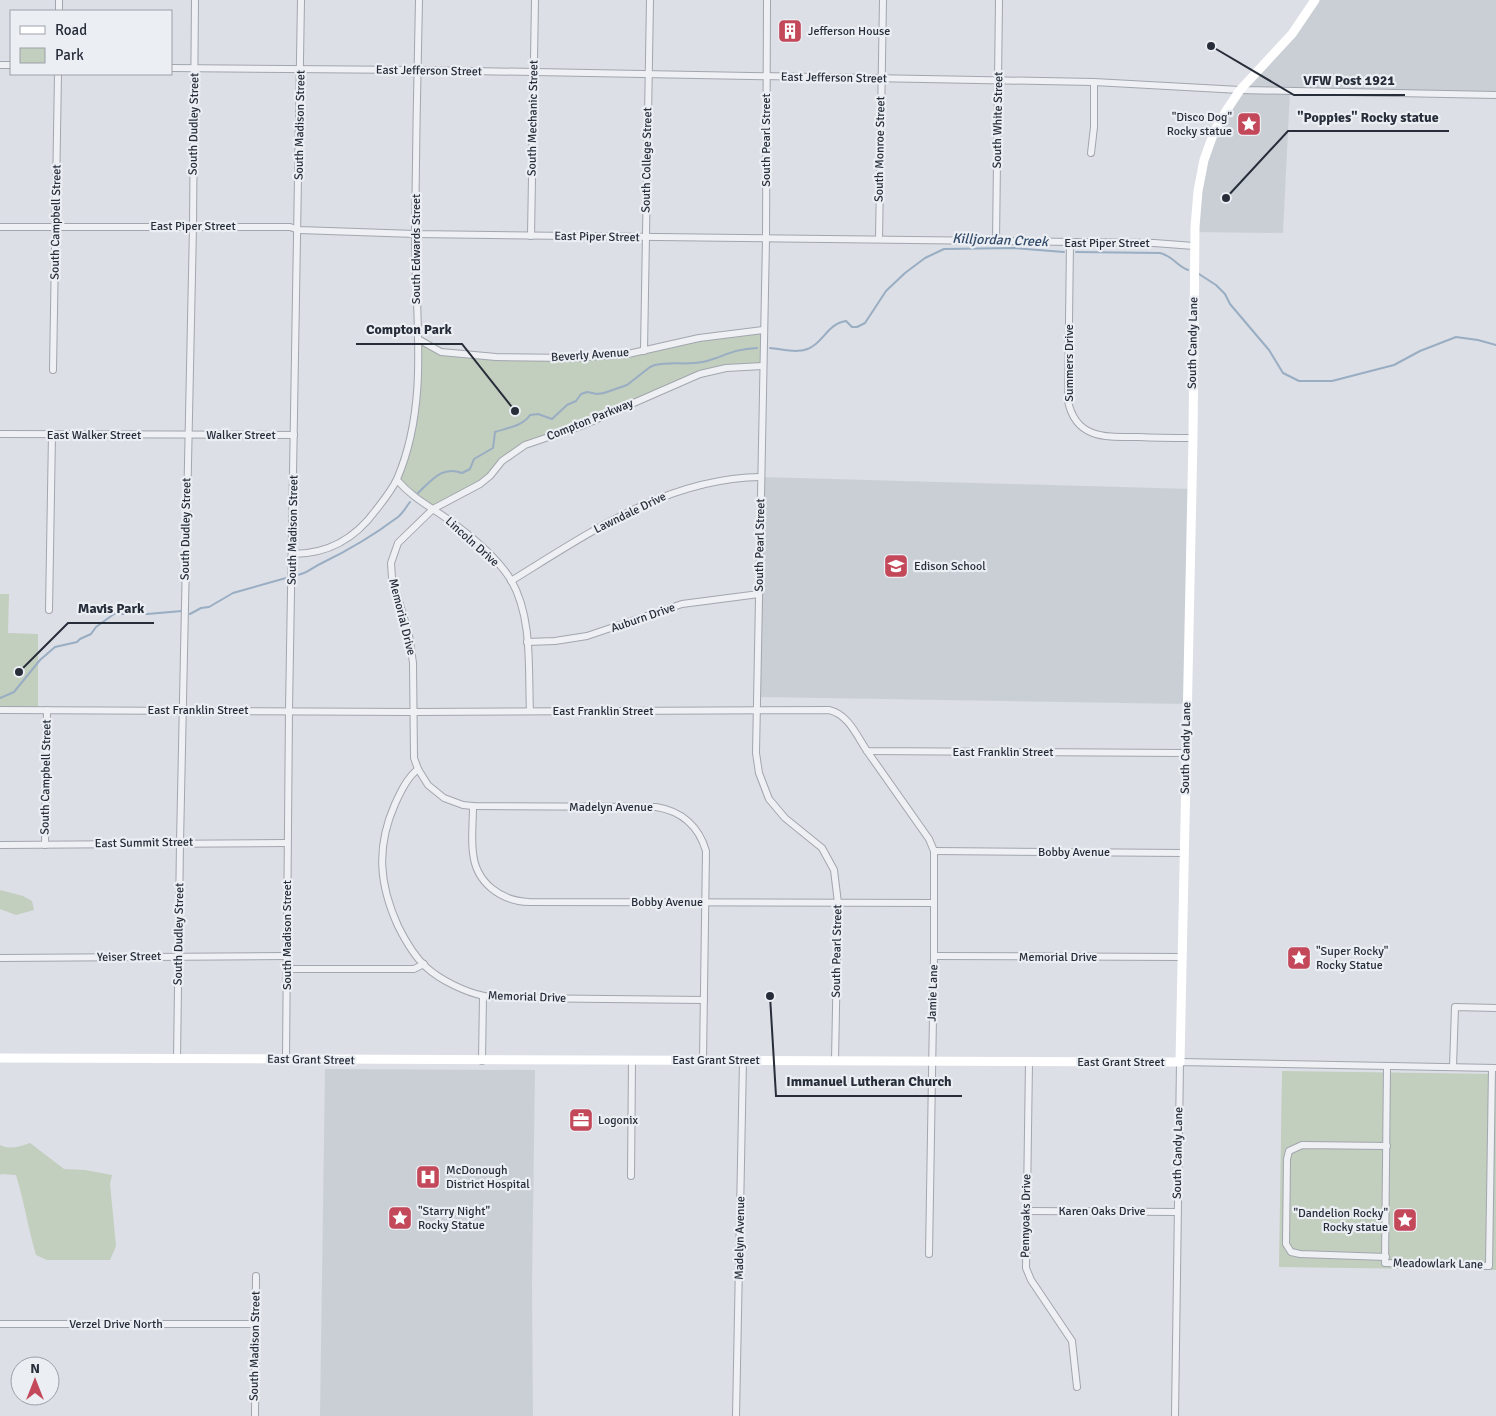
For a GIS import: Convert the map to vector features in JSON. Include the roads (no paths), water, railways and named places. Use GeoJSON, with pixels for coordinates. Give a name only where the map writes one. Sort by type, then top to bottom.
{"type":"FeatureCollection","features":[{"type":"Feature","properties":{"kind":"main road","name":"South Candy Lane"},"geometry":{"type":"LineString","coordinates":[[1180,1062],[1193,438],[1194,246],[1198,191],[1204,160],[1219,122],[1240,90],[1292,34],[1314,0]]}},
{"type":"Feature","properties":{"kind":"main road","name":"East Grant Street"},"geometry":{"type":"LineString","coordinates":[[0,1058],[1180,1062]]}},
{"type":"Feature","properties":{"kind":"street","name":"South Dudley Street"},"geometry":{"type":"LineString","coordinates":[[178,1059],[180,843],[193,226],[195,0]]}},
{"type":"Feature","properties":{"kind":"street","name":"South Madison Street"},"geometry":{"type":"LineString","coordinates":[[286,1059],[289,710],[299,230],[301,0]]}},
{"type":"Feature","properties":{"kind":"street","name":"South Edwards Street"},"geometry":{"type":"LineString","coordinates":[[293,554],[318,552],[335,546],[350,538],[367,522],[397,480],[411,433],[417,396],[418,339],[415,234],[419,0]]}},
{"type":"Feature","properties":{"kind":"street","name":"South Mechanic Street"},"geometry":{"type":"LineString","coordinates":[[531,236],[535,0]]}},
{"type":"Feature","properties":{"kind":"street","name":"South College Street"},"geometry":{"type":"LineString","coordinates":[[644,350],[650,0]]}},
{"type":"Feature","properties":{"kind":"street","name":"South Pearl Street"},"geometry":{"type":"LineString","coordinates":[[767,0],[766,239],[756,758],[765,792],[774,806],[785,818],[811,838],[827,855],[834,870],[838,903],[835,1061]]}},
{"type":"Feature","properties":{"kind":"street","name":"South Monroe Street"},"geometry":{"type":"LineString","coordinates":[[879,239],[883,0]]}},
{"type":"Feature","properties":{"kind":"street","name":"South White Street"},"geometry":{"type":"LineString","coordinates":[[996,241],[999,0]]}},
{"type":"Feature","properties":{"kind":"street","name":"East Jefferson Street"},"geometry":{"type":"LineString","coordinates":[[172,68],[417,70],[1094,82],[1240,90],[1496,95]]}},
{"type":"Feature","properties":{"kind":"street","name":"South Campbell Street"},"geometry":{"type":"LineString","coordinates":[[54,370],[58,75]]}},
{"type":"Feature","properties":{"kind":"street"},"geometry":{"type":"LineString","coordinates":[[1091,153],[1094,127],[1094,82]]}},
{"type":"Feature","properties":{"kind":"street","name":"East Piper Street"},"geometry":{"type":"LineString","coordinates":[[0,227],[290,227],[299,230],[415,234],[1154,243],[1194,246]]}},
{"type":"Feature","properties":{"kind":"street","name":"Summers Drive"},"geometry":{"type":"LineString","coordinates":[[1070,242],[1068,401],[1074,417],[1080,426],[1089,432],[1105,437],[1193,438]]}},
{"type":"Feature","properties":{"kind":"street","name":"Beverly Avenue"},"geometry":{"type":"LineString","coordinates":[[418,339],[441,352],[496,358],[597,357],[644,350],[699,338],[763,330]]}},
{"type":"Feature","properties":{"kind":"street","name":"Compton Parkway"},"geometry":{"type":"LineString","coordinates":[[433,509],[480,484],[509,454],[525,445],[581,426],[700,374],[726,368],[763,366]]}},
{"type":"Feature","properties":{"kind":"street","name":"East Walker Street"},"geometry":{"type":"LineString","coordinates":[[0,434],[188,435]]}},
{"type":"Feature","properties":{"kind":"street"},"geometry":{"type":"LineString","coordinates":[[49,610],[52,434]]}},
{"type":"Feature","properties":{"kind":"street","name":"Walker Street"},"geometry":{"type":"LineString","coordinates":[[188,435],[294,435]]}},
{"type":"Feature","properties":{"kind":"street","name":"Lawndale Drive"},"geometry":{"type":"LineString","coordinates":[[511,581],[603,526],[666,494],[716,481],[761,477]]}},
{"type":"Feature","properties":{"kind":"street","name":"Lincoln Drive"},"geometry":{"type":"LineString","coordinates":[[397,480],[412,496],[470,536],[487,551],[511,581],[523,615],[527,642],[530,711]]}},
{"type":"Feature","properties":{"kind":"street","name":"Memorial Drive"},"geometry":{"type":"LineString","coordinates":[[414,712],[412,649],[392,578],[391,563],[398,543],[433,509]]}},
{"type":"Feature","properties":{"kind":"street","name":"Auburn Drive"},"geometry":{"type":"LineString","coordinates":[[527,642],[555,641],[587,636],[682,604],[759,594]]}},
{"type":"Feature","properties":{"kind":"street","name":"East Franklin Street"},"geometry":{"type":"LineString","coordinates":[[0,710],[414,712],[829,710],[837,712],[846,720],[867,751],[1186,753]]}},
{"type":"Feature","properties":{"kind":"street","name":"South Campbell Street"},"geometry":{"type":"LineString","coordinates":[[45,844],[47,710]]}},
{"type":"Feature","properties":{"kind":"street","name":"Madelyn Avenue"},"geometry":{"type":"LineString","coordinates":[[414,712],[414,758],[418,769],[428,784],[440,795],[453,802],[473,806],[656,807],[673,812],[688,821],[694,828],[706,851],[703,1060]]}},
{"type":"Feature","properties":{"kind":"street"},"geometry":{"type":"LineString","coordinates":[[867,751],[928,839],[934,851]]}},
{"type":"Feature","properties":{"kind":"street","name":"Memorial Drive"},"geometry":{"type":"LineString","coordinates":[[418,769],[408,779],[392,811],[384,839],[382,865],[384,889],[390,908],[408,945],[424,964],[451,983],[483,996],[704,1000]]}},
{"type":"Feature","properties":{"kind":"street","name":"Bobby Avenue"},"geometry":{"type":"LineString","coordinates":[[473,806],[472,852],[477,870],[494,892],[511,900],[529,902],[934,904]]}},
{"type":"Feature","properties":{"kind":"street","name":"East Summit Street"},"geometry":{"type":"LineString","coordinates":[[0,845],[288,843]]}},
{"type":"Feature","properties":{"kind":"street","name":"Bobby Avenue"},"geometry":{"type":"LineString","coordinates":[[934,851],[1184,853]]}},
{"type":"Feature","properties":{"kind":"street","name":"Jamie Lane"},"geometry":{"type":"LineString","coordinates":[[929,1254],[934,851]]}},
{"type":"Feature","properties":{"kind":"street","name":"Yeiser Street"},"geometry":{"type":"LineString","coordinates":[[0,958],[287,956]]}},
{"type":"Feature","properties":{"kind":"street","name":"Memorial Drive"},"geometry":{"type":"LineString","coordinates":[[934,956],[1182,957]]}},
{"type":"Feature","properties":{"kind":"street"},"geometry":{"type":"LineString","coordinates":[[287,969],[414,969],[424,964]]}},
{"type":"Feature","properties":{"kind":"street"},"geometry":{"type":"LineString","coordinates":[[482,1060],[483,996]]}},
{"type":"Feature","properties":{"kind":"street"},"geometry":{"type":"LineString","coordinates":[[1453,1067],[1455,1007],[1496,1008]]}},
{"type":"Feature","properties":{"kind":"street","name":"Madelyn Avenue"},"geometry":{"type":"LineString","coordinates":[[736,1416],[743,1060]]}},
{"type":"Feature","properties":{"kind":"street"},"geometry":{"type":"LineString","coordinates":[[631,1176],[632,1061]]}},
{"type":"Feature","properties":{"kind":"street","name":"Pennyoaks Drive"},"geometry":{"type":"LineString","coordinates":[[1029,1062],[1026,1268],[1031,1280],[1072,1341],[1077,1387]]}},
{"type":"Feature","properties":{"kind":"street","name":"East Grant Street"},"geometry":{"type":"LineString","coordinates":[[1180,1062],[1494,1068]]}},
{"type":"Feature","properties":{"kind":"street","name":"South Candy Lane"},"geometry":{"type":"LineString","coordinates":[[1175,1416],[1180,1062]]}},
{"type":"Feature","properties":{"kind":"street","name":"Meadowlark Lane"},"geometry":{"type":"LineString","coordinates":[[1388,1066],[1386,1263],[1489,1266],[1494,1068]]}},
{"type":"Feature","properties":{"kind":"street"},"geometry":{"type":"LineString","coordinates":[[1386,1257],[1300,1254],[1291,1252],[1286,1244],[1286,1206],[1287,1159],[1289,1151],[1302,1145],[1387,1146]]}},
{"type":"Feature","properties":{"kind":"street","name":"Karen Oaks Drive"},"geometry":{"type":"LineString","coordinates":[[1026,1211],[1177,1212]]}},
{"type":"Feature","properties":{"kind":"street","name":"South Madison Street"},"geometry":{"type":"LineString","coordinates":[[255,1416],[256,1276]]}},
{"type":"Feature","properties":{"kind":"street","name":"Verzel Drive North"},"geometry":{"type":"LineString","coordinates":[[0,1324],[256,1324]]}},
{"type":"Feature","properties":{"kind":"waterway","name":"Killjordan Creek"},"geometry":{"type":"LineString","coordinates":[[770,348],[792,351],[808,349],[840,322],[846,321],[852,327],[865,323],[886,291],[905,273],[925,258],[944,249],[1014,248],[1064,252]]}},
{"type":"Feature","properties":{"kind":"waterway","name":"Killjordan Creek"},"geometry":{"type":"LineString","coordinates":[[1076,252],[1160,253],[1168,256],[1188,270]]}},
{"type":"Feature","properties":{"kind":"waterway"},"geometry":{"type":"LineString","coordinates":[[1199,274],[1216,285],[1225,294],[1230,304],[1269,350],[1283,373],[1299,381],[1332,381],[1394,365],[1420,351],[1456,337],[1496,345]]}},
{"type":"Feature","properties":{"kind":"waterway","name":"Killjordan Creek"},"geometry":{"type":"LineString","coordinates":[[418,493],[432,479],[443,473],[449,471],[462,473],[470,469],[474,459],[493,448],[495,432],[519,424],[530,415],[538,414],[552,419],[567,405],[576,401],[581,394],[587,392],[604,393],[627,385],[655,365],[701,362],[736,351],[757,348]]}},
{"type":"Feature","properties":{"kind":"waterway","name":"Killjordan Creek"},"geometry":{"type":"LineString","coordinates":[[298,575],[371,536],[398,517],[410,502]]}},
{"type":"Feature","properties":{"kind":"waterway","name":"Killjordan Creek"},"geometry":{"type":"LineString","coordinates":[[190,614],[201,608],[209,607],[233,593],[286,578]]}},
{"type":"Feature","properties":{"kind":"waterway","name":"Killjordan Creek"},"geometry":{"type":"LineString","coordinates":[[0,698],[14,692],[40,660],[55,647],[77,642],[91,634],[96,627],[114,614],[182,611]]}},
{"type":"Feature","properties":{"kind":"place","name":"Jefferson House"},"geometry":{"type":"Point","coordinates":[790,31]}},
{"type":"Feature","properties":{"kind":"place","name":"VFW Post 1921"},"geometry":{"type":"Point","coordinates":[1211,46]}},
{"type":"Feature","properties":{"kind":"place","name":"\"Disco Dog\" Rocky statue"},"geometry":{"type":"Point","coordinates":[1249,124]}},
{"type":"Feature","properties":{"kind":"place","name":"\"Poppies\" Rocky statue"},"geometry":{"type":"Point","coordinates":[1226,198]}},
{"type":"Feature","properties":{"kind":"place","name":"Compton Park"},"geometry":{"type":"Point","coordinates":[515,411]}},
{"type":"Feature","properties":{"kind":"place","name":"Edison School"},"geometry":{"type":"Point","coordinates":[896,566]}},
{"type":"Feature","properties":{"kind":"place","name":"Mavis Park"},"geometry":{"type":"Point","coordinates":[19,672]}},
{"type":"Feature","properties":{"kind":"place","name":"\"Super Rocky\" Rocky Statue"},"geometry":{"type":"Point","coordinates":[1299,958]}},
{"type":"Feature","properties":{"kind":"place","name":"Immanuel Lutheran Church"},"geometry":{"type":"Point","coordinates":[770,996]}},
{"type":"Feature","properties":{"kind":"place","name":"Logonix"},"geometry":{"type":"Point","coordinates":[581,1120]}},
{"type":"Feature","properties":{"kind":"place","name":"McDonough District Hospital"},"geometry":{"type":"Point","coordinates":[428,1177]}},
{"type":"Feature","properties":{"kind":"place","name":"\"Starry Night\" Rocky Statue"},"geometry":{"type":"Point","coordinates":[400,1218]}},
{"type":"Feature","properties":{"kind":"place","name":"\"Dandelion Rocky\" Rocky statue"},"geometry":{"type":"Point","coordinates":[1405,1220]}}]}
